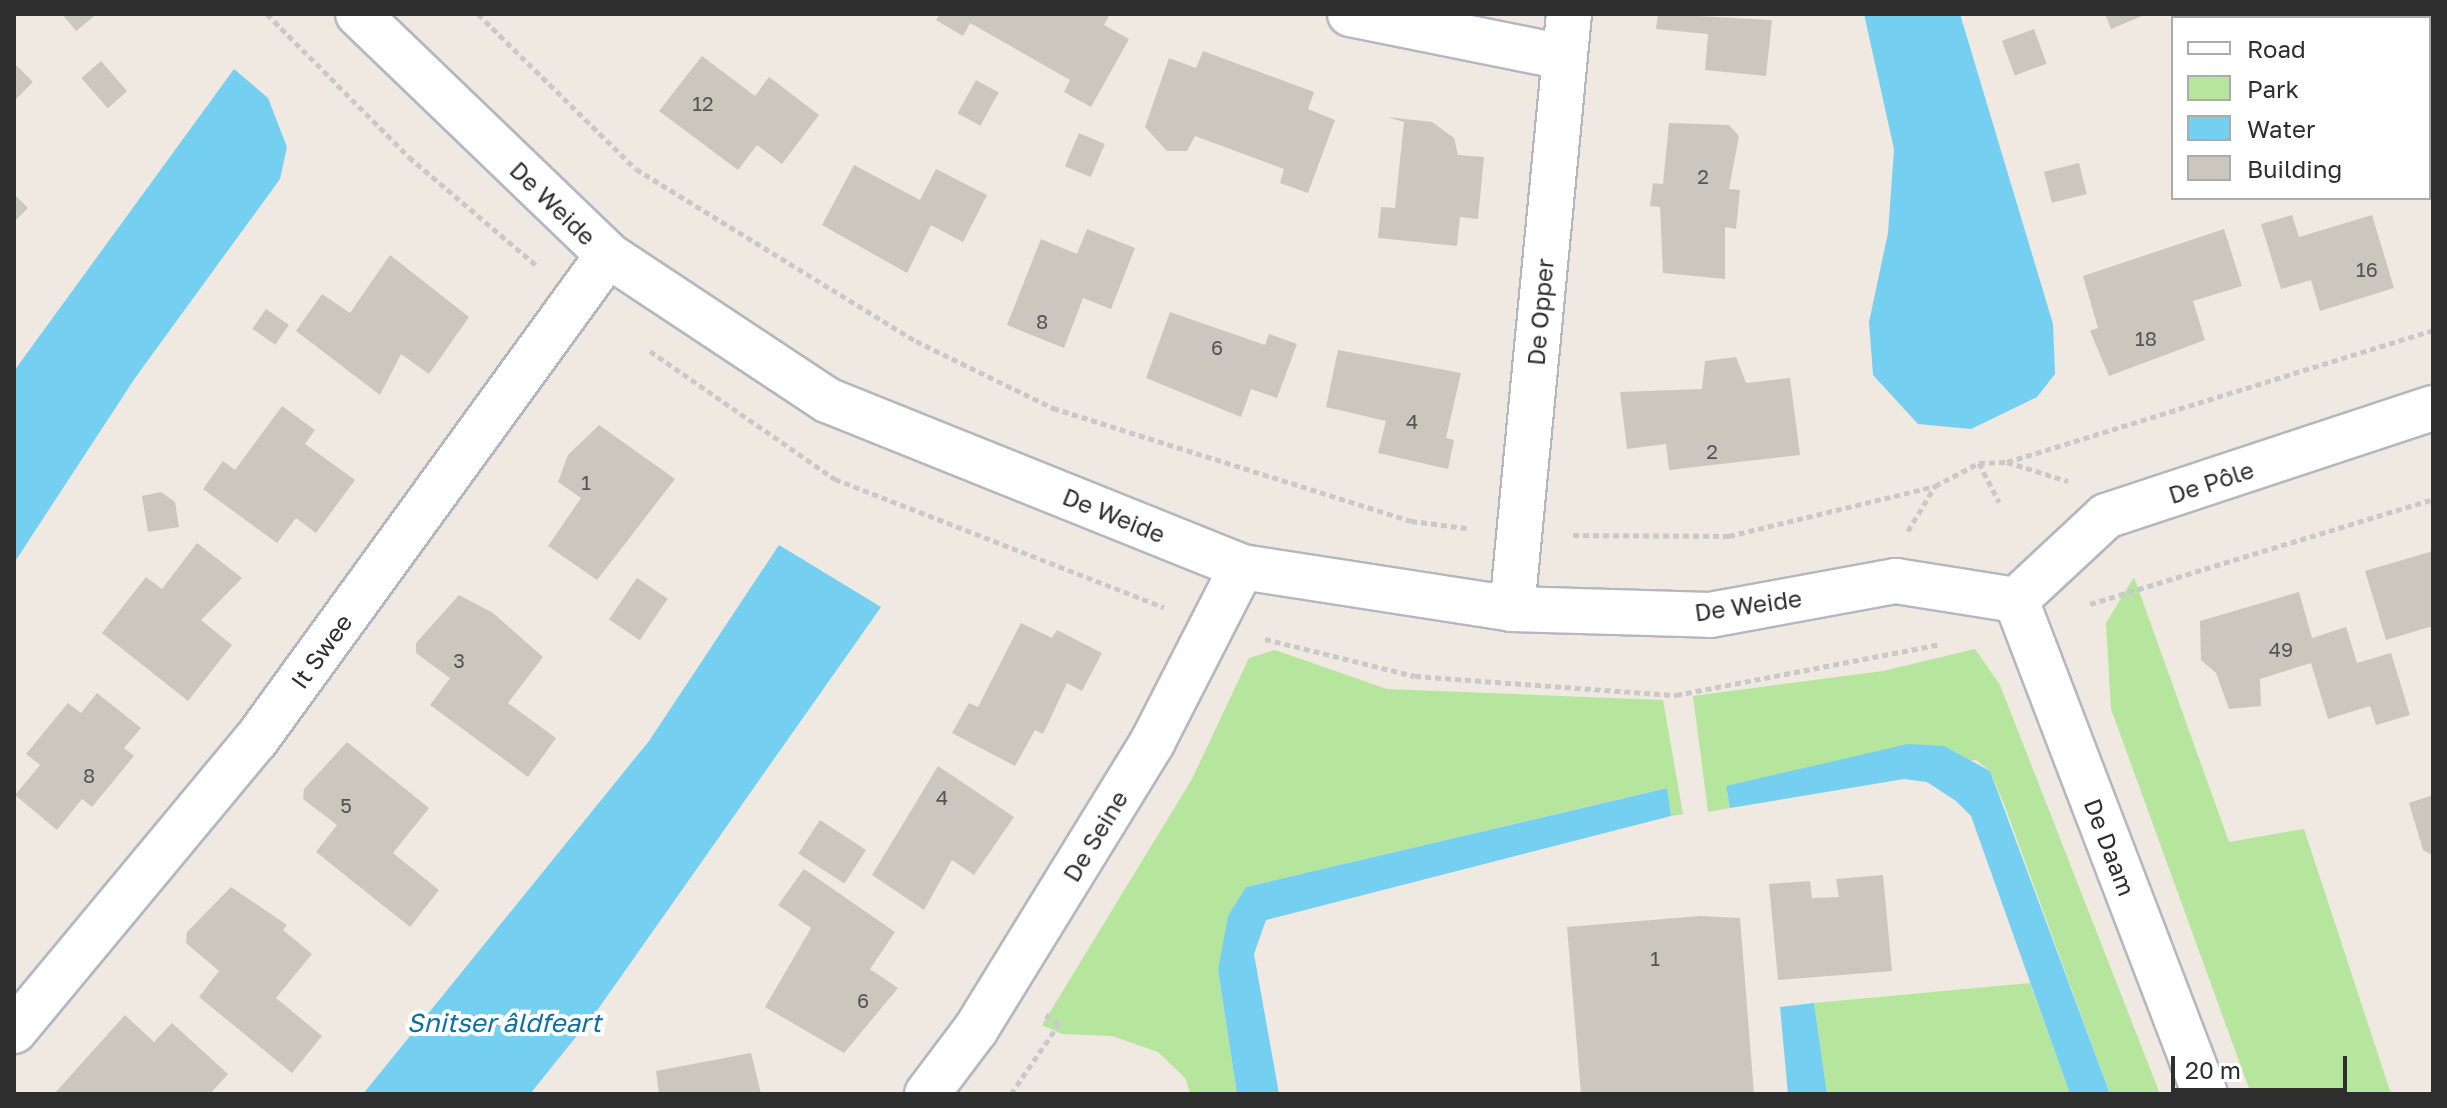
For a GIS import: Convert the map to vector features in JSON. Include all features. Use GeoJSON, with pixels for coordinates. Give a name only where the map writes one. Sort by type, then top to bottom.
{"type":"FeatureCollection","features":[{"type":"Feature","properties":{"kind":"street","name":"De Weide"},"geometry":{"type":"LineString","coordinates":[[358,14],[608,255],[827,400],[1242,567],[1512,609],[1710,615],[1896,581],[2016,600]]}},
{"type":"Feature","properties":{"kind":"street"},"geometry":{"type":"LineString","coordinates":[[1350,14],[1564,57]]}},
{"type":"Feature","properties":{"kind":"street","name":"De Opper"},"geometry":{"type":"LineString","coordinates":[[1512,609],[1569,14]]}},
{"type":"Feature","properties":{"kind":"street","name":"It Swee"},"geometry":{"type":"LineString","coordinates":[[14,1031],[256,740],[608,255]]}},
{"type":"Feature","properties":{"kind":"street","name":"De Pôle"},"geometry":{"type":"LineString","coordinates":[[2016,600],[2106,516],[2433,408]]}},
{"type":"Feature","properties":{"kind":"street","name":"De Seine"},"geometry":{"type":"LineString","coordinates":[[927,1094],[976,1029],[1153,741],[1242,567]]}},
{"type":"Feature","properties":{"kind":"street","name":"De Daam"},"geometry":{"type":"LineString","coordinates":[[2016,600],[2205,1094]]}},
{"type":"Feature","properties":{"kind":"path"},"geometry":{"type":"LineString","coordinates":[[478,14],[636,169],[916,341],[1053,408],[1411,521],[1519,534],[1729,536],[1935,486],[1979,463],[2007,462],[2433,330]]}},
{"type":"Feature","properties":{"kind":"path"},"geometry":{"type":"LineString","coordinates":[[2007,462],[2150,502]]}},
{"type":"Feature","properties":{"kind":"path"},"geometry":{"type":"LineString","coordinates":[[1979,463],[1999,502]]}},
{"type":"Feature","properties":{"kind":"path"},"geometry":{"type":"LineString","coordinates":[[1852,589],[1874,554],[1912,528],[1935,486]]}},
{"type":"Feature","properties":{"kind":"path"},"geometry":{"type":"LineString","coordinates":[[2016,600],[2093,604],[2433,499]]}},
{"type":"Feature","properties":{"kind":"green space"},"geometry":{"type":"Polygon","coordinates":[[[2134,577],[2229,842],[2304,829],[2391,1094],[2251,1094],[2111,709],[2106,623],[2134,577]]]}},
{"type":"Feature","properties":{"kind":"green space"},"geometry":{"type":"Polygon","coordinates":[[[1975,649],[2000,685],[2160,1094],[2110,1094],[2004,804],[1990,771],[1976,760],[1726,787],[1730,808],[1708,812],[1693,696],[1883,671],[1975,649]]]}},
{"type":"Feature","properties":{"kind":"green space"},"geometry":{"type":"Polygon","coordinates":[[[1275,650],[1387,689],[1663,700],[1683,814],[1671,816],[1666,788],[1246,887],[1218,970],[1237,1094],[1190,1094],[1186,1079],[1158,1052],[1112,1036],[1062,1034],[1042,1025],[1192,779],[1249,658],[1275,650]]]}},
{"type":"Feature","properties":{"kind":"green space"},"geometry":{"type":"Polygon","coordinates":[[[2030,983],[2070,1094],[1827,1094],[1814,1003],[2030,983]]]}},
{"type":"Feature","properties":{"kind":"water"},"geometry":{"type":"Polygon","coordinates":[[[1864,14],[1960,14],[2053,324],[2055,374],[2037,397],[1971,429],[1918,424],[1873,375],[1869,322],[1888,233],[1894,149],[1864,14]]]}},
{"type":"Feature","properties":{"kind":"water"},"geometry":{"type":"Polygon","coordinates":[[[234,69],[268,98],[287,147],[280,179],[135,378],[14,563],[14,371],[234,69]]]}},
{"type":"Feature","properties":{"kind":"water","name":"Snitser âldfeart"},"geometry":{"type":"Polygon","coordinates":[[[779,545],[881,607],[596,1012],[530,1094],[363,1094],[649,741],[779,545]]]}},
{"type":"Feature","properties":{"kind":"water"},"geometry":{"type":"Polygon","coordinates":[[[1908,744],[1944,746],[1990,771],[2110,1094],[2070,1094],[1971,816],[1956,801],[1927,782],[1904,779],[1730,808],[1726,786],[1908,744]]]}},
{"type":"Feature","properties":{"kind":"water"},"geometry":{"type":"Polygon","coordinates":[[[1667,788],[1671,816],[1266,920],[1254,954],[1279,1094],[1237,1094],[1218,970],[1228,916],[1246,887],[1667,788]]]}},
{"type":"Feature","properties":{"kind":"water"},"geometry":{"type":"Polygon","coordinates":[[[1814,1003],[1827,1094],[1788,1094],[1780,1007],[1814,1003]]]}},
{"type":"Feature","properties":{"kind":"building"},"geometry":{"type":"Polygon","coordinates":[[[62,14],[97,14],[76,31],[62,14]]]}},
{"type":"Feature","properties":{"kind":"building"},"geometry":{"type":"Polygon","coordinates":[[[940,14],[1110,14],[1104,25],[1129,39],[1091,107],[1064,92],[1070,80],[970,23],[963,36],[936,20],[940,14]]]}},
{"type":"Feature","properties":{"kind":"building"},"geometry":{"type":"Polygon","coordinates":[[[1658,14],[1772,20],[1766,76],[1705,70],[1708,34],[1656,29],[1658,14]]]}},
{"type":"Feature","properties":{"kind":"building"},"geometry":{"type":"Polygon","coordinates":[[[2105,14],[2147,14],[2111,29],[2105,14]]]}},
{"type":"Feature","properties":{"kind":"building"},"geometry":{"type":"Polygon","coordinates":[[[2034,29],[2047,64],[2015,75],[2002,41],[2034,29]]]}},
{"type":"Feature","properties":{"kind":"building"},"geometry":{"type":"Polygon","coordinates":[[[1203,51],[1314,92],[1308,109],[1335,120],[1308,193],[1280,183],[1284,169],[1195,136],[1187,151],[1167,151],[1145,127],[1169,58],[1196,68],[1203,51]]]}},
{"type":"Feature","properties":{"kind":"building"},"geometry":{"type":"Polygon","coordinates":[[[702,56],[755,96],[769,77],[819,115],[782,164],[757,145],[738,170],[659,111],[702,56]]]}},
{"type":"Feature","properties":{"kind":"building"},"geometry":{"type":"Polygon","coordinates":[[[101,61],[127,91],[108,108],[81,78],[101,61]]]}},
{"type":"Feature","properties":{"kind":"building"},"geometry":{"type":"Polygon","coordinates":[[[14,63],[33,82],[14,101],[14,63]]]}},
{"type":"Feature","properties":{"kind":"building"},"geometry":{"type":"Polygon","coordinates":[[[976,80],[999,93],[980,126],[958,113],[976,80]]]}},
{"type":"Feature","properties":{"kind":"building"},"geometry":{"type":"Polygon","coordinates":[[[1387,117],[1432,122],[1454,138],[1458,155],[1484,157],[1478,219],[1460,217],[1457,246],[1378,238],[1381,207],[1395,208],[1404,122],[1387,117]]]}},
{"type":"Feature","properties":{"kind":"building"},"geometry":{"type":"Polygon","coordinates":[[[1669,123],[1729,125],[1739,136],[1729,189],[1740,190],[1736,229],[1725,227],[1725,279],[1663,273],[1660,207],[1650,206],[1653,183],[1663,184],[1669,123]]]}},
{"type":"Feature","properties":{"kind":"building"},"geometry":{"type":"Polygon","coordinates":[[[1079,133],[1105,144],[1091,177],[1065,166],[1079,133]]]}},
{"type":"Feature","properties":{"kind":"building"},"geometry":{"type":"Polygon","coordinates":[[[2079,163],[2087,194],[2052,203],[2044,172],[2079,163]]]}},
{"type":"Feature","properties":{"kind":"building"},"geometry":{"type":"Polygon","coordinates":[[[854,165],[920,200],[936,169],[987,195],[963,242],[931,225],[907,273],[822,225],[854,165]]]}},
{"type":"Feature","properties":{"kind":"building"},"geometry":{"type":"Polygon","coordinates":[[[14,194],[28,208],[14,222],[14,194]]]}},
{"type":"Feature","properties":{"kind":"building"},"geometry":{"type":"Polygon","coordinates":[[[2292,215],[2299,237],[2372,215],[2394,288],[2320,311],[2311,280],[2281,289],[2261,224],[2292,215]]]}},
{"type":"Feature","properties":{"kind":"building"},"geometry":{"type":"Polygon","coordinates":[[[1087,229],[1135,248],[1111,309],[1083,298],[1064,348],[1007,325],[1041,239],[1077,254],[1087,229]]]}},
{"type":"Feature","properties":{"kind":"building"},"geometry":{"type":"Polygon","coordinates":[[[2224,229],[2242,286],[2193,301],[2205,340],[2109,376],[2090,331],[2098,328],[2083,276],[2224,229]]]}},
{"type":"Feature","properties":{"kind":"building"},"geometry":{"type":"Polygon","coordinates":[[[390,255],[469,317],[429,374],[401,354],[380,395],[296,331],[322,294],[350,313],[390,255]]]}},
{"type":"Feature","properties":{"kind":"building"},"geometry":{"type":"Polygon","coordinates":[[[266,309],[289,325],[275,345],[252,329],[266,309]]]}},
{"type":"Feature","properties":{"kind":"building"},"geometry":{"type":"Polygon","coordinates":[[[1170,312],[1265,345],[1269,334],[1297,344],[1277,398],[1251,389],[1241,417],[1146,378],[1170,312]]]}},
{"type":"Feature","properties":{"kind":"building"},"geometry":{"type":"Polygon","coordinates":[[[1338,350],[1461,373],[1446,438],[1454,440],[1448,469],[1378,453],[1386,421],[1326,407],[1338,350]]]}},
{"type":"Feature","properties":{"kind":"building"},"geometry":{"type":"Polygon","coordinates":[[[1736,357],[1746,383],[1790,378],[1800,455],[1669,470],[1666,444],[1627,449],[1620,392],[1702,389],[1705,361],[1736,357]]]}},
{"type":"Feature","properties":{"kind":"building"},"geometry":{"type":"Polygon","coordinates":[[[282,406],[315,430],[305,444],[355,480],[316,533],[296,518],[277,543],[203,489],[223,461],[235,470],[282,406]]]}},
{"type":"Feature","properties":{"kind":"building"},"geometry":{"type":"Polygon","coordinates":[[[599,425],[675,479],[597,580],[548,546],[581,498],[558,482],[568,455],[599,425]]]}},
{"type":"Feature","properties":{"kind":"building"},"geometry":{"type":"Polygon","coordinates":[[[161,492],[175,502],[179,527],[148,532],[142,496],[161,492]]]}},
{"type":"Feature","properties":{"kind":"building"},"geometry":{"type":"Polygon","coordinates":[[[197,543],[242,578],[201,620],[232,645],[188,701],[102,633],[146,577],[162,589],[197,543]]]}},
{"type":"Feature","properties":{"kind":"building"},"geometry":{"type":"Polygon","coordinates":[[[2433,551],[2433,626],[2386,640],[2365,571],[2433,551]]]}},
{"type":"Feature","properties":{"kind":"building"},"geometry":{"type":"Polygon","coordinates":[[[637,578],[668,599],[640,640],[609,619],[637,578]]]}},
{"type":"Feature","properties":{"kind":"building"},"geometry":{"type":"Polygon","coordinates":[[[2299,592],[2312,638],[2346,627],[2357,663],[2391,653],[2410,715],[2376,725],[2370,706],[2328,719],[2311,663],[2260,679],[2261,706],[2229,709],[2216,673],[2201,660],[2200,621],[2299,592]]]}},
{"type":"Feature","properties":{"kind":"building"},"geometry":{"type":"Polygon","coordinates":[[[459,595],[493,613],[543,657],[508,703],[556,738],[528,777],[430,705],[450,678],[416,653],[416,643],[459,595]]]}},
{"type":"Feature","properties":{"kind":"building"},"geometry":{"type":"Polygon","coordinates":[[[1021,623],[1052,638],[1057,630],[1102,653],[1082,691],[1067,683],[1043,734],[1035,730],[1015,766],[952,733],[969,703],[978,707],[1021,623]]]}},
{"type":"Feature","properties":{"kind":"building"},"geometry":{"type":"Polygon","coordinates":[[[97,693],[141,728],[124,748],[134,756],[92,807],[82,799],[57,830],[15,795],[40,765],[26,754],[68,703],[81,713],[97,693]]]}},
{"type":"Feature","properties":{"kind":"building"},"geometry":{"type":"Polygon","coordinates":[[[347,742],[429,808],[393,853],[439,890],[410,927],[316,852],[337,825],[303,799],[304,789],[347,742]]]}},
{"type":"Feature","properties":{"kind":"building"},"geometry":{"type":"Polygon","coordinates":[[[938,766],[1014,817],[974,875],[952,860],[924,910],[872,875],[938,766]]]}},
{"type":"Feature","properties":{"kind":"building"},"geometry":{"type":"Polygon","coordinates":[[[2433,795],[2432,855],[2423,850],[2409,803],[2433,795]]]}},
{"type":"Feature","properties":{"kind":"building"},"geometry":{"type":"Polygon","coordinates":[[[820,820],[866,850],[844,884],[798,854],[820,820]]]}},
{"type":"Feature","properties":{"kind":"building"},"geometry":{"type":"Polygon","coordinates":[[[804,869],[895,932],[870,969],[898,988],[844,1053],[765,1007],[811,928],[778,905],[804,869]]]}},
{"type":"Feature","properties":{"kind":"building"},"geometry":{"type":"Polygon","coordinates":[[[1883,875],[1892,971],[1778,980],[1769,884],[1810,881],[1812,898],[1839,897],[1836,879],[1883,875]]]}},
{"type":"Feature","properties":{"kind":"building"},"geometry":{"type":"Polygon","coordinates":[[[231,887],[287,925],[283,930],[312,954],[276,998],[322,1036],[292,1073],[199,997],[219,971],[186,943],[187,932],[231,887]]]}},
{"type":"Feature","properties":{"kind":"building"},"geometry":{"type":"Polygon","coordinates":[[[1700,916],[1740,918],[1754,1094],[1581,1094],[1567,927],[1700,916]]]}},
{"type":"Feature","properties":{"kind":"building"},"geometry":{"type":"Polygon","coordinates":[[[125,1015],[154,1042],[172,1023],[228,1074],[210,1094],[54,1094],[125,1015]]]}},
{"type":"Feature","properties":{"kind":"building"},"geometry":{"type":"Polygon","coordinates":[[[751,1053],[761,1094],[659,1094],[656,1071],[751,1053]]]}}]}
